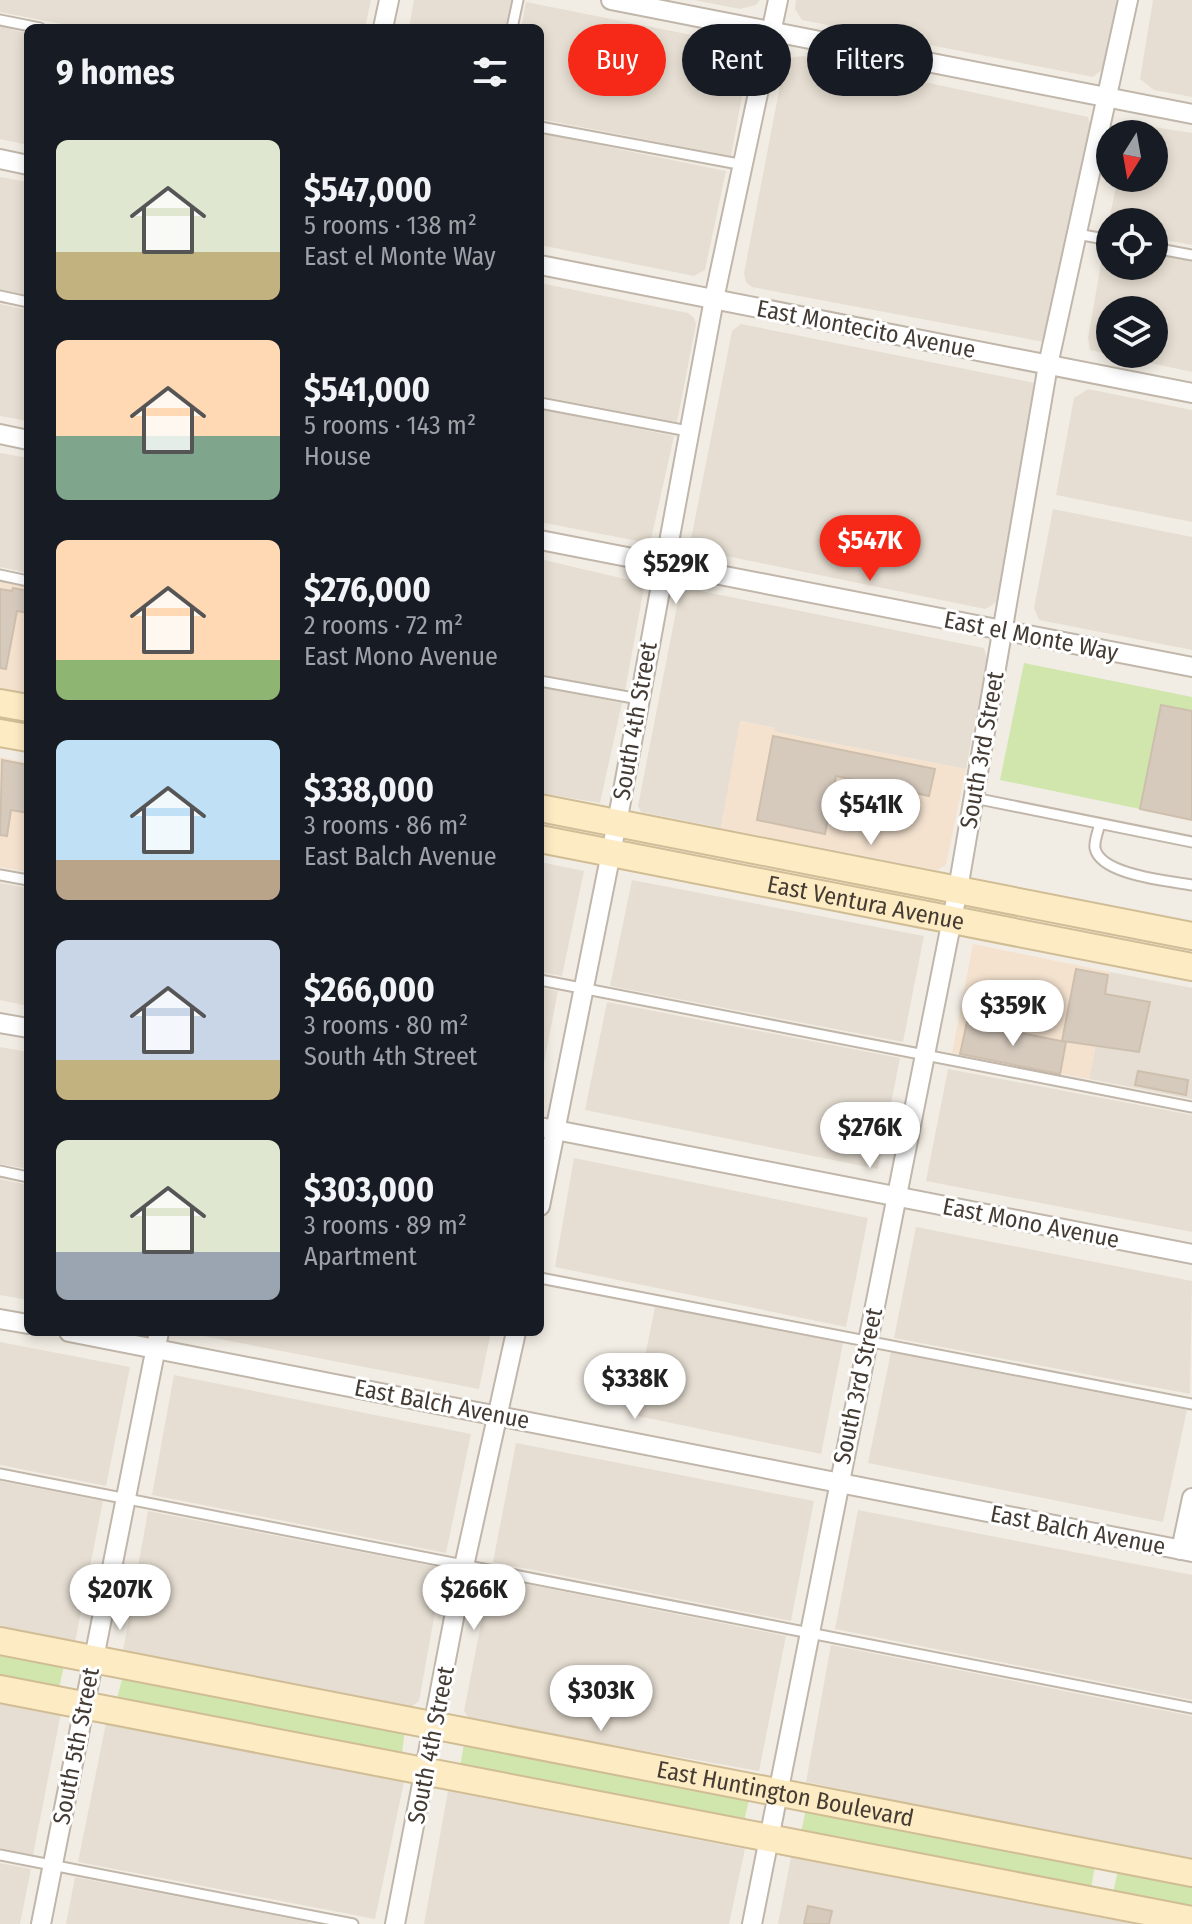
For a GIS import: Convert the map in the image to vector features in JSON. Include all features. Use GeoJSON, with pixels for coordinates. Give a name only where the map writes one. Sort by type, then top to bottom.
{"type":"FeatureCollection","features":[{"type":"Feature","properties":{"kind":"street"},"geometry":{"type":"LineString","coordinates":[[384,24],[389,0]]}},
{"type":"Feature","properties":{"kind":"street"},"geometry":{"type":"LineString","coordinates":[[611,0],[732,24]]}},
{"type":"Feature","properties":{"kind":"street","name":"South 4th Street"},"geometry":{"type":"LineString","coordinates":[[774,24],[778,0]]}},
{"type":"Feature","properties":{"kind":"street","name":"South 3rd Street"},"geometry":{"type":"LineString","coordinates":[[752,1924],[953,919],[1048,365],[1128,0]]}},
{"type":"Feature","properties":{"kind":"street"},"geometry":{"type":"LineString","coordinates":[[791,36],[1192,114]]}},
{"type":"Feature","properties":{"kind":"street","name":"South 4th Street"},"geometry":{"type":"LineString","coordinates":[[544,1162],[547,1129],[583,989],[617,823],[688,431],[759,96]]}},
{"type":"Feature","properties":{"kind":"street"},"geometry":{"type":"LineString","coordinates":[[0,159],[24,164]]}},
{"type":"Feature","properties":{"kind":"street","name":"East Montecito Avenue"},"geometry":{"type":"LineString","coordinates":[[544,266],[1192,393]]}},
{"type":"Feature","properties":{"kind":"street"},"geometry":{"type":"LineString","coordinates":[[0,434],[24,439]]}},
{"type":"Feature","properties":{"kind":"street","name":"East el Monte Way"},"geometry":{"type":"LineString","coordinates":[[544,541],[1192,667]]}},
{"type":"Feature","properties":{"kind":"street"},"geometry":{"type":"LineString","coordinates":[[0,703],[24,707]]}},
{"type":"Feature","properties":{"kind":"street"},"geometry":{"type":"LineString","coordinates":[[0,733],[24,737]]}},
{"type":"Feature","properties":{"kind":"street","name":"East Ventura Avenue"},"geometry":{"type":"LineString","coordinates":[[544,809],[1192,936]]}},
{"type":"Feature","properties":{"kind":"street","name":"East Ventura Avenue"},"geometry":{"type":"LineString","coordinates":[[544,840],[1192,967]]}},
{"type":"Feature","properties":{"kind":"street"},"geometry":{"type":"LineString","coordinates":[[0,1023],[24,1027]]}},
{"type":"Feature","properties":{"kind":"street","name":"East Mono Avenue"},"geometry":{"type":"LineString","coordinates":[[547,1129],[1192,1254]]}},
{"type":"Feature","properties":{"kind":"street"},"geometry":{"type":"LineString","coordinates":[[0,1319],[24,1323]]}},
{"type":"Feature","properties":{"kind":"street","name":"East Balch Avenue"},"geometry":{"type":"LineString","coordinates":[[114,1336],[158,1340],[499,1415],[1187,1551]]}},
{"type":"Feature","properties":{"kind":"street","name":"South 4th Street"},"geometry":{"type":"LineString","coordinates":[[395,1924],[464,1566],[515,1336]]}},
{"type":"Feature","properties":{"kind":"street","name":"South 5th Street"},"geometry":{"type":"LineString","coordinates":[[41,1924],[158,1340]]}},
{"type":"Feature","properties":{"kind":"street"},"geometry":{"type":"LineString","coordinates":[[1187,1551],[1192,1498]]}},
{"type":"Feature","properties":{"kind":"street","name":"East Huntington Boulevard"},"geometry":{"type":"LineString","coordinates":[[0,1641],[1192,1873]]}},
{"type":"Feature","properties":{"kind":"street","name":"East Huntington Boulevard"},"geometry":{"type":"LineString","coordinates":[[0,1689],[1192,1920]]}},
{"type":"Feature","properties":{"kind":"street"},"geometry":{"type":"LineString","coordinates":[[1099,1902],[1109,1857]]}},
{"type":"Feature","properties":{"kind":"lane"},"geometry":{"type":"LineString","coordinates":[[513,24],[518,0]]}},
{"type":"Feature","properties":{"kind":"lane"},"geometry":{"type":"LineString","coordinates":[[0,20],[24,25]]}},
{"type":"Feature","properties":{"kind":"lane"},"geometry":{"type":"LineString","coordinates":[[544,128],[744,165]]}},
{"type":"Feature","properties":{"kind":"lane"},"geometry":{"type":"LineString","coordinates":[[1077,234],[1096,237]]}},
{"type":"Feature","properties":{"kind":"lane"},"geometry":{"type":"LineString","coordinates":[[1168,251],[1192,255]]}},
{"type":"Feature","properties":{"kind":"lane"},"geometry":{"type":"LineString","coordinates":[[0,296],[24,301]]}},
{"type":"Feature","properties":{"kind":"lane"},"geometry":{"type":"LineString","coordinates":[[544,404],[688,431]]}},
{"type":"Feature","properties":{"kind":"lane"},"geometry":{"type":"LineString","coordinates":[[0,575],[24,580]]}},
{"type":"Feature","properties":{"kind":"lane"},"geometry":{"type":"LineString","coordinates":[[544,682],[639,699]]}},
{"type":"Feature","properties":{"kind":"lane"},"geometry":{"type":"LineString","coordinates":[[974,798],[1192,842]]}},
{"type":"Feature","properties":{"kind":"lane"},"geometry":{"type":"LineString","coordinates":[[1100,824],[1095,847],[1101,861],[1117,870],[1192,885]]}},
{"type":"Feature","properties":{"kind":"lane"},"geometry":{"type":"LineString","coordinates":[[0,875],[24,879]]}},
{"type":"Feature","properties":{"kind":"lane"},"geometry":{"type":"LineString","coordinates":[[544,981],[1192,1107]]}},
{"type":"Feature","properties":{"kind":"lane"},"geometry":{"type":"LineString","coordinates":[[0,1171],[24,1176]]}},
{"type":"Feature","properties":{"kind":"lane"},"geometry":{"type":"LineString","coordinates":[[544,1279],[1192,1404]]}},
{"type":"Feature","properties":{"kind":"lane"},"geometry":{"type":"LineString","coordinates":[[0,1474],[1192,1708]]}},
{"type":"Feature","properties":{"kind":"lane"},"geometry":{"type":"LineString","coordinates":[[0,1855],[353,1924]]}},
{"type":"Feature","properties":{"kind":"shaded area"},"geometry":{"type":"Polygon","coordinates":[[[0,0],[371,0],[366,24],[62,24],[0,12],[0,0]]]}},
{"type":"Feature","properties":{"kind":"shaded area"},"geometry":{"type":"Polygon","coordinates":[[[414,0],[514,0],[509,24],[410,24],[414,0]]]}},
{"type":"Feature","properties":{"kind":"shaded area"},"geometry":{"type":"Polygon","coordinates":[[[694,0],[760,0],[756,5],[740,9],[694,0]]]}},
{"type":"Feature","properties":{"kind":"shaded area"},"geometry":{"type":"Polygon","coordinates":[[[796,0],[1117,0],[1103,69],[1093,77],[933,46],[933,24],[822,24],[802,20],[795,9],[796,0]]]}},
{"type":"Feature","properties":{"kind":"shaded area"},"geometry":{"type":"Polygon","coordinates":[[[1153,0],[1192,0],[1192,97],[1154,90],[1140,79],[1153,0]]]}},
{"type":"Feature","properties":{"kind":"shaded area"},"geometry":{"type":"Polygon","coordinates":[[[526,2],[637,24],[568,24],[568,96],[666,96],[666,30],[682,33],[682,96],[742,96],[731,156],[544,120],[544,24],[522,24],[526,2]]]}},
{"type":"Feature","properties":{"kind":"shaded area"},"geometry":{"type":"Polygon","coordinates":[[[0,27],[24,32],[24,144],[0,139],[0,27]]]}},
{"type":"Feature","properties":{"kind":"shaded area"},"geometry":{"type":"Polygon","coordinates":[[[807,57],[807,96],[933,96],[933,84],[1088,117],[1091,127],[1044,342],[752,287],[746,282],[744,273],[778,96],[791,96],[791,58],[807,57]]]}},
{"type":"Feature","properties":{"kind":"shaded area"},"geometry":{"type":"Polygon","coordinates":[[[1168,129],[1192,133],[1192,245],[1168,241],[1168,208],[1112,208],[1115,192],[1168,192],[1168,129]]]}},
{"type":"Feature","properties":{"kind":"shaded area"},"geometry":{"type":"Polygon","coordinates":[[[544,134],[726,171],[705,270],[694,276],[544,246],[544,134]]]}},
{"type":"Feature","properties":{"kind":"shaded area"},"geometry":{"type":"Polygon","coordinates":[[[0,177],[24,181],[24,295],[0,290],[0,177]]]}},
{"type":"Feature","properties":{"kind":"shaded area"},"geometry":{"type":"Polygon","coordinates":[[[1168,253],[1192,257],[1192,372],[1168,367],[1168,296],[1096,296],[1096,351],[1090,350],[1088,338],[1098,280],[1168,280],[1168,253]]]}},
{"type":"Feature","properties":{"kind":"shaded area"},"geometry":{"type":"Polygon","coordinates":[[[544,284],[688,313],[694,318],[696,324],[677,422],[544,397],[544,284]]]}},
{"type":"Feature","properties":{"kind":"shaded area"},"geometry":{"type":"Polygon","coordinates":[[[0,304],[24,309],[24,420],[0,416],[0,304]]]}},
{"type":"Feature","properties":{"kind":"shaded area"},"geometry":{"type":"Polygon","coordinates":[[[741,324],[1035,383],[1039,394],[996,602],[985,609],[697,550],[691,539],[732,331],[741,324]]]}},
{"type":"Feature","properties":{"kind":"shaded area"},"geometry":{"type":"Polygon","coordinates":[[[1088,389],[1192,410],[1192,522],[1056,495],[1074,398],[1088,389]]]}},
{"type":"Feature","properties":{"kind":"shaded area"},"geometry":{"type":"Polygon","coordinates":[[[544,410],[674,436],[651,539],[637,541],[544,523],[544,410]]]}},
{"type":"Feature","properties":{"kind":"shaded area"},"geometry":{"type":"Polygon","coordinates":[[[0,453],[24,457],[24,572],[0,567],[0,453]]]}},
{"type":"Feature","properties":{"kind":"shaded area"},"geometry":{"type":"Polygon","coordinates":[[[1053,509],[1192,537],[1192,650],[1039,620],[1034,608],[1053,509]]]}},
{"type":"Feature","properties":{"kind":"shaded area"},"geometry":{"type":"Polygon","coordinates":[[[544,560],[642,583],[643,593],[625,691],[544,675],[544,560]]]}},
{"type":"Feature","properties":{"kind":"shaded area"},"geometry":{"type":"Polygon","coordinates":[[[0,579],[24,583],[24,696],[0,695],[0,579]]]}},
{"type":"Feature","properties":{"kind":"shaded area"},"geometry":{"type":"Polygon","coordinates":[[[696,590],[984,648],[987,658],[966,769],[775,732],[775,728],[741,721],[721,828],[641,812],[638,806],[679,596],[682,591],[696,590]]]}},
{"type":"Feature","properties":{"kind":"shaded area"},"geometry":{"type":"Polygon","coordinates":[[[544,688],[622,703],[600,803],[544,794],[544,688]]]}},
{"type":"Feature","properties":{"kind":"shaded area"},"geometry":{"type":"Polygon","coordinates":[[[740,721],[775,728],[775,732],[966,769],[946,865],[937,870],[721,828],[740,721]]]}},
{"type":"Feature","properties":{"kind":"shaded area"},"geometry":{"type":"Polygon","coordinates":[[[0,757],[24,762],[24,871],[0,867],[0,757]]]}},
{"type":"Feature","properties":{"kind":"shaded area"},"geometry":{"type":"Polygon","coordinates":[[[544,863],[584,871],[562,976],[544,973],[544,863]]]}},
{"type":"Feature","properties":{"kind":"shaded area"},"geometry":{"type":"Polygon","coordinates":[[[632,880],[924,936],[903,1042],[610,986],[632,880]]]}},
{"type":"Feature","properties":{"kind":"shaded area"},"geometry":{"type":"Polygon","coordinates":[[[0,883],[24,887],[24,1005],[0,1000],[0,883]]]}},
{"type":"Feature","properties":{"kind":"shaded area"},"geometry":{"type":"Polygon","coordinates":[[[973,944],[1110,972],[1089,1079],[952,1053],[973,944]]]}},
{"type":"Feature","properties":{"kind":"shaded area"},"geometry":{"type":"Polygon","coordinates":[[[1110,972],[1192,988],[1192,1099],[1089,1079],[1110,972]]]}},
{"type":"Feature","properties":{"kind":"shaded area"},"geometry":{"type":"Polygon","coordinates":[[[544,989],[558,991],[544,1063],[544,989]]]}},
{"type":"Feature","properties":{"kind":"shaded area"},"geometry":{"type":"Polygon","coordinates":[[[607,1002],[900,1058],[878,1169],[585,1110],[607,1002]]]}},
{"type":"Feature","properties":{"kind":"shaded area"},"geometry":{"type":"Polygon","coordinates":[[[0,1047],[24,1051],[24,1168],[0,1164],[0,1047]]]}},
{"type":"Feature","properties":{"kind":"shaded area"},"geometry":{"type":"Polygon","coordinates":[[[948,1069],[1192,1115],[1192,1232],[926,1181],[948,1069]]]}},
{"type":"Feature","properties":{"kind":"shaded area"},"geometry":{"type":"Polygon","coordinates":[[[574,1158],[868,1218],[846,1327],[555,1267],[574,1158]]]}},
{"type":"Feature","properties":{"kind":"shaded area"},"geometry":{"type":"Polygon","coordinates":[[[0,1179],[24,1184],[24,1299],[0,1295],[0,1179]]]}},
{"type":"Feature","properties":{"kind":"shaded area"},"geometry":{"type":"Polygon","coordinates":[[[916,1227],[1192,1281],[1190,1394],[894,1338],[916,1227]]]}},
{"type":"Feature","properties":{"kind":"shaded area"},"geometry":{"type":"Polygon","coordinates":[[[655,1307],[843,1343],[821,1454],[633,1415],[655,1307]]]}},
{"type":"Feature","properties":{"kind":"shaded area"},"geometry":{"type":"Polygon","coordinates":[[[204,1336],[490,1336],[479,1389],[204,1336]]]}},
{"type":"Feature","properties":{"kind":"shaded area"},"geometry":{"type":"Polygon","coordinates":[[[0,1342],[130,1367],[106,1486],[0,1465],[0,1342]]]}},
{"type":"Feature","properties":{"kind":"shaded area"},"geometry":{"type":"Polygon","coordinates":[[[891,1352],[1187,1410],[1163,1522],[868,1463],[891,1352]]]}},
{"type":"Feature","properties":{"kind":"shaded area"},"geometry":{"type":"Polygon","coordinates":[[[174,1375],[471,1434],[446,1553],[152,1495],[174,1375]]]}},
{"type":"Feature","properties":{"kind":"shaded area"},"geometry":{"type":"Polygon","coordinates":[[[516,1443],[814,1501],[791,1621],[493,1562],[516,1443]]]}},
{"type":"Feature","properties":{"kind":"shaded area"},"geometry":{"type":"Polygon","coordinates":[[[0,1481],[103,1501],[75,1642],[0,1627],[0,1481]]]}},
{"type":"Feature","properties":{"kind":"shaded area"},"geometry":{"type":"Polygon","coordinates":[[[858,1510],[1192,1575],[1192,1700],[835,1629],[858,1510]]]}},
{"type":"Feature","properties":{"kind":"shaded area"},"geometry":{"type":"Polygon","coordinates":[[[148,1511],[443,1568],[419,1701],[411,1707],[123,1651],[148,1511]]]}},
{"type":"Feature","properties":{"kind":"shaded area"},"geometry":{"type":"Polygon","coordinates":[[[490,1577],[786,1636],[759,1771],[470,1720],[464,1711],[490,1577]]]}},
{"type":"Feature","properties":{"kind":"shaded area"},"geometry":{"type":"Polygon","coordinates":[[[831,1645],[1192,1716],[1192,1860],[806,1782],[831,1645]]]}},
{"type":"Feature","properties":{"kind":"shaded area"},"geometry":{"type":"Polygon","coordinates":[[[0,1701],[61,1713],[33,1855],[0,1848],[0,1701]]]}},
{"type":"Feature","properties":{"kind":"shaded area"},"geometry":{"type":"Polygon","coordinates":[[[106,1723],[404,1782],[375,1919],[78,1862],[106,1723]]]}},
{"type":"Feature","properties":{"kind":"shaded area"},"geometry":{"type":"Polygon","coordinates":[[[448,1791],[745,1849],[729,1924],[424,1924],[448,1791]]]}},
{"type":"Feature","properties":{"kind":"shaded area"},"geometry":{"type":"Polygon","coordinates":[[[791,1857],[1134,1924],[778,1924],[791,1857]]]}},
{"type":"Feature","properties":{"kind":"shaded area"},"geometry":{"type":"Polygon","coordinates":[[[0,1863],[31,1869],[20,1924],[0,1924],[0,1863]]]}},
{"type":"Feature","properties":{"kind":"shaded area"},"geometry":{"type":"Polygon","coordinates":[[[75,1877],[318,1924],[66,1924],[75,1877]]]}},
{"type":"Feature","properties":{"kind":"green space"},"geometry":{"type":"Polygon","coordinates":[[[1024,663],[1192,697],[1192,711],[1161,705],[1140,809],[1000,780],[1024,663]]]}},
{"type":"Feature","properties":{"kind":"green space"},"geometry":{"type":"Polygon","coordinates":[[[0,1648],[64,1666],[59,1688],[0,1680],[0,1648]]]}},
{"type":"Feature","properties":{"kind":"green space"},"geometry":{"type":"Polygon","coordinates":[[[123,1676],[405,1729],[402,1754],[120,1703],[117,1698],[123,1676]]]}},
{"type":"Feature","properties":{"kind":"green space"},"geometry":{"type":"Polygon","coordinates":[[[464,1744],[749,1800],[744,1821],[460,1767],[464,1744]]]}},
{"type":"Feature","properties":{"kind":"green space"},"geometry":{"type":"Polygon","coordinates":[[[806,1809],[1095,1865],[1091,1889],[801,1832],[806,1809]]]}},
{"type":"Feature","properties":{"kind":"green space"},"geometry":{"type":"Polygon","coordinates":[[[1118,1870],[1192,1881],[1192,1913],[1113,1893],[1118,1870]]]}},
{"type":"Feature","properties":{"kind":"building"},"geometry":{"type":"Polygon","coordinates":[[[13,588],[24,590],[24,612],[17,611],[6,669],[0,668],[0,589],[12,591],[13,588]]]}},
{"type":"Feature","properties":{"kind":"building"},"geometry":{"type":"Polygon","coordinates":[[[1161,705],[1192,711],[1192,820],[1140,809],[1161,705]]]}},
{"type":"Feature","properties":{"kind":"building"},"geometry":{"type":"Polygon","coordinates":[[[773,736],[935,769],[929,796],[836,776],[825,834],[757,820],[773,736]]]}},
{"type":"Feature","properties":{"kind":"building"},"geometry":{"type":"Polygon","coordinates":[[[2,760],[24,764],[24,812],[11,810],[7,836],[0,835],[2,760]]]}},
{"type":"Feature","properties":{"kind":"building"},"geometry":{"type":"Polygon","coordinates":[[[1076,969],[1108,975],[1105,994],[1150,1002],[1139,1052],[1062,1041],[1076,969]]]}},
{"type":"Feature","properties":{"kind":"building"},"geometry":{"type":"Polygon","coordinates":[[[967,1022],[1066,1042],[1060,1074],[960,1054],[967,1022]]]}},
{"type":"Feature","properties":{"kind":"building"},"geometry":{"type":"Polygon","coordinates":[[[1138,1071],[1188,1080],[1186,1095],[1135,1085],[1138,1071]]]}},
{"type":"Feature","properties":{"kind":"building"},"geometry":{"type":"Polygon","coordinates":[[[808,1906],[832,1911],[829,1924],[804,1924],[808,1906]]]}}]}
